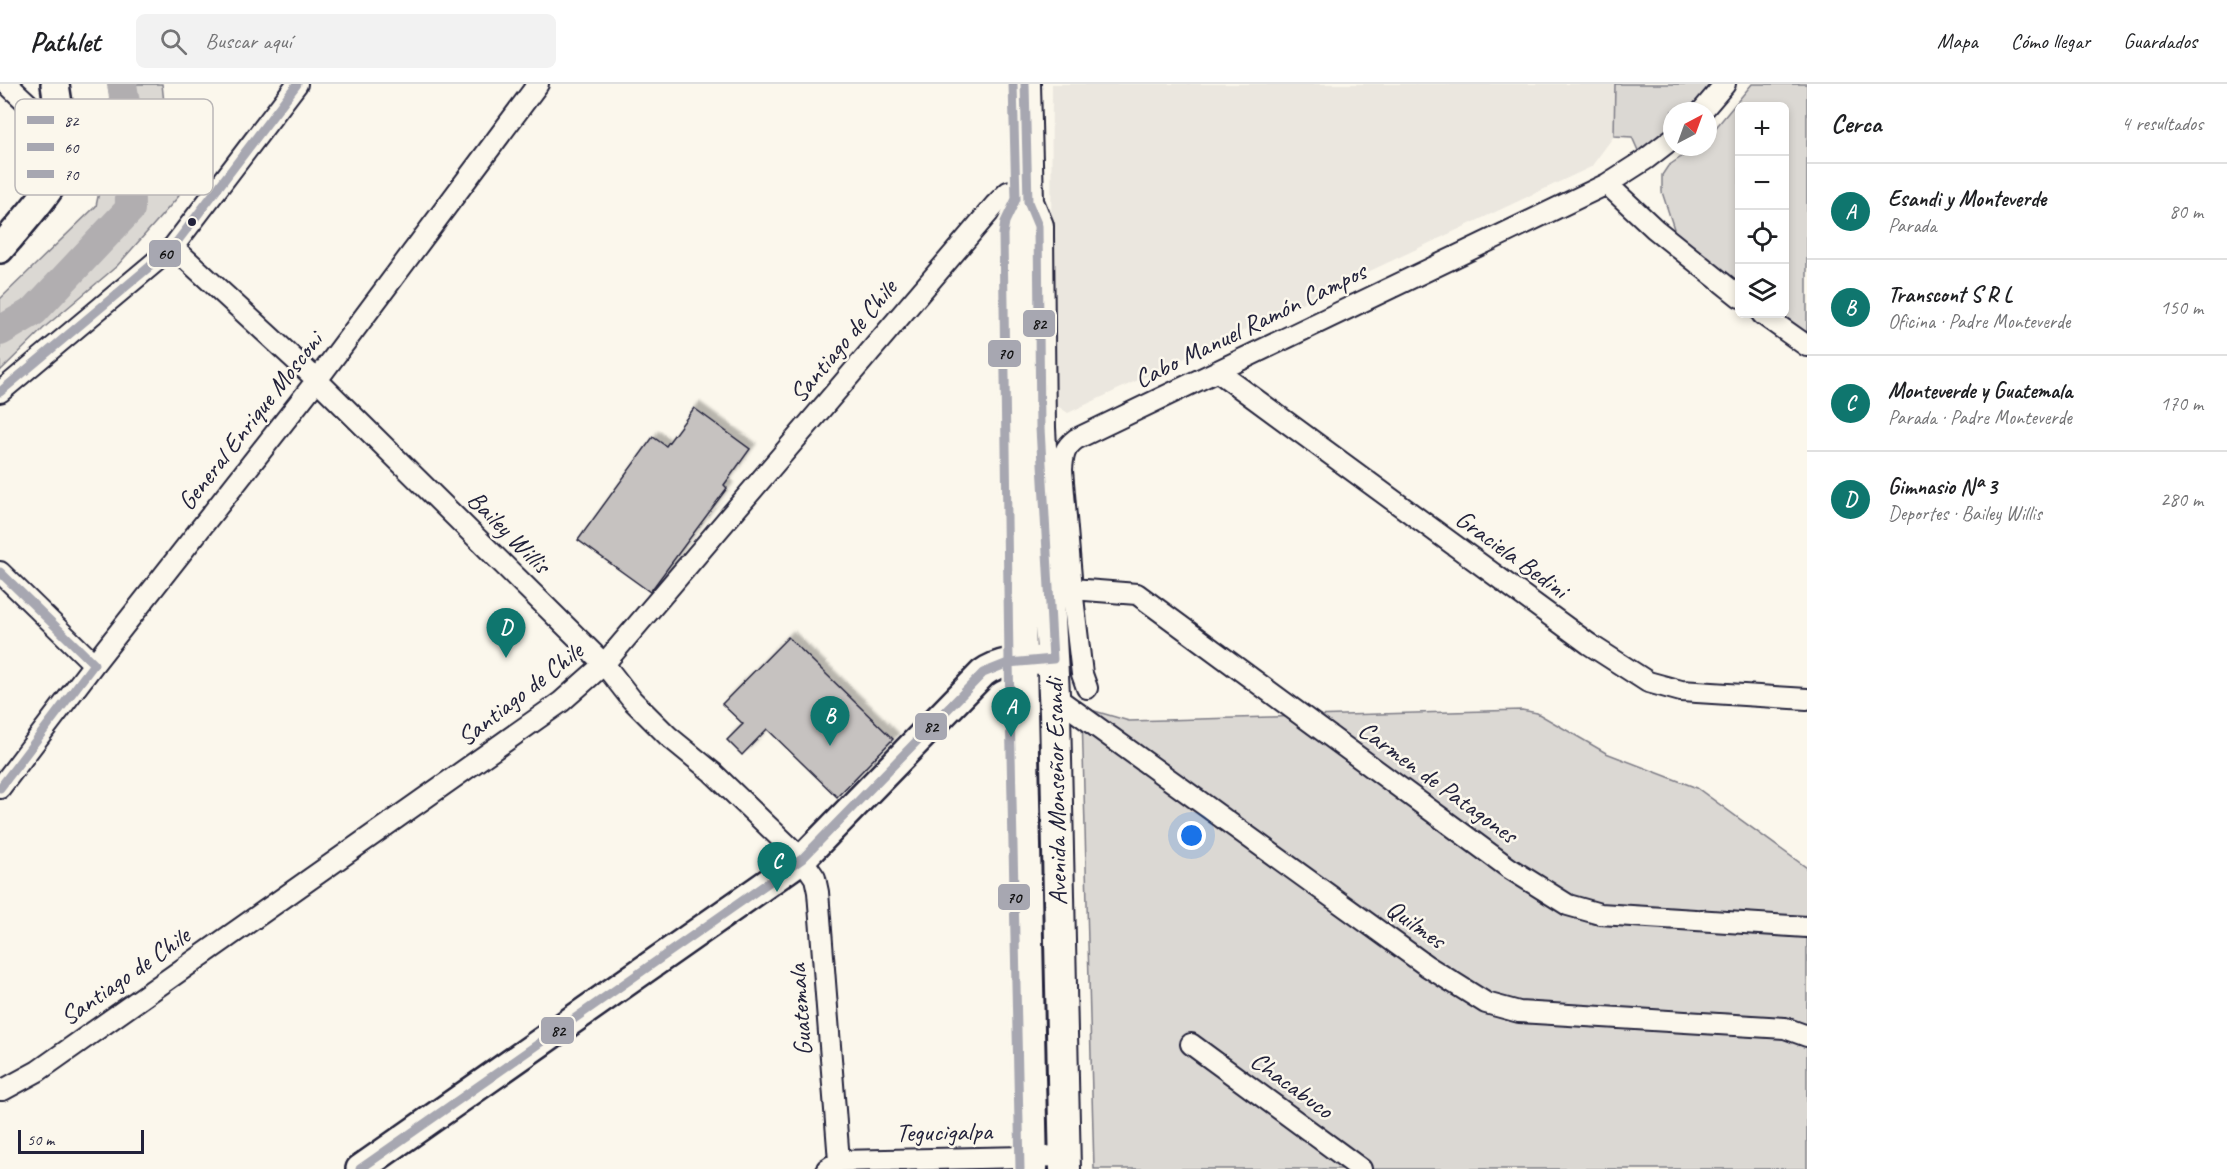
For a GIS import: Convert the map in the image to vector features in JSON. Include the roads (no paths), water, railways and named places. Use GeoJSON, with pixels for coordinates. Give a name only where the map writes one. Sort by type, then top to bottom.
{"type":"FeatureCollection","features":[{"type":"Feature","properties":{"kind":"main road","name":"Avenida Monseñor Esandi"},"geometry":{"type":"LineString","coordinates":[[1025,84],[1028,194],[1015,234],[1053,659],[1065,1163]]}},
{"type":"Feature","properties":{"kind":"main road","name":"Avenida Monseñor Esandi"},"geometry":{"type":"LineString","coordinates":[[1032,1163],[1021,661],[1047,592]]}},
{"type":"Feature","properties":{"kind":"street"},"geometry":{"type":"LineString","coordinates":[[7,84],[23,99]]}},
{"type":"Feature","properties":{"kind":"street"},"geometry":{"type":"LineString","coordinates":[[55,84],[57,99]]}},
{"type":"Feature","properties":{"kind":"street"},"geometry":{"type":"LineString","coordinates":[[213,194],[297,84]]}},
{"type":"Feature","properties":{"kind":"street","name":"General Enrique Mosconi"},"geometry":{"type":"LineString","coordinates":[[0,788],[94,664],[317,380],[538,84]]}},
{"type":"Feature","properties":{"kind":"street"},"geometry":{"type":"LineString","coordinates":[[1710,102],[1725,84]]}},
{"type":"Feature","properties":{"kind":"street","name":"Cabo Manuel Ramón Campos"},"geometry":{"type":"LineString","coordinates":[[1087,688],[1047,592],[1065,449],[1076,439],[1607,184],[1663,146]]}},
{"type":"Feature","properties":{"kind":"street"},"geometry":{"type":"LineString","coordinates":[[1607,184],[1655,229],[1735,293]]}},
{"type":"Feature","properties":{"kind":"street","name":"Santiago de Chile"},"geometry":{"type":"LineString","coordinates":[[0,1090],[38,1071],[561,702],[604,664],[994,205],[1008,192],[1028,194]]}},
{"type":"Feature","properties":{"kind":"street"},"geometry":{"type":"LineString","coordinates":[[0,249],[43,195]]}},
{"type":"Feature","properties":{"kind":"street"},"geometry":{"type":"LineString","coordinates":[[0,392],[173,247],[213,195]]}},
{"type":"Feature","properties":{"kind":"street","name":"Bailey Willis"},"geometry":{"type":"LineString","coordinates":[[173,247],[317,380],[604,664],[632,700],[668,736],[712,772],[802,859]]}},
{"type":"Feature","properties":{"kind":"street"},"geometry":{"type":"LineString","coordinates":[[1768,318],[1807,346]]}},
{"type":"Feature","properties":{"kind":"street","name":"Graciela Bedini"},"geometry":{"type":"LineString","coordinates":[[1217,371],[1589,645],[1648,682],[1681,691],[1807,699]]}},
{"type":"Feature","properties":{"kind":"street"},"geometry":{"type":"LineString","coordinates":[[0,572],[94,664]]}},
{"type":"Feature","properties":{"kind":"street","name":"Carmen de Patagones"},"geometry":{"type":"LineString","coordinates":[[1047,592],[1137,594],[1509,868],[1568,905],[1600,914],[1807,927]]}},
{"type":"Feature","properties":{"kind":"street"},"geometry":{"type":"LineString","coordinates":[[360,1169],[802,859],[983,673],[993,666],[1053,659]]}},
{"type":"Feature","properties":{"kind":"street","name":"Quilmes"},"geometry":{"type":"LineString","coordinates":[[1054,696],[1427,966],[1486,1004],[1518,1012],[1785,1028],[1807,1036]]}},
{"type":"Feature","properties":{"kind":"street","name":"Guatemala"},"geometry":{"type":"LineString","coordinates":[[802,859],[815,878],[818,892],[833,1165]]}},
{"type":"Feature","properties":{"kind":"street","name":"Chacabuco"},"geometry":{"type":"LineString","coordinates":[[1191,1044],[1361,1169]]}},
{"type":"Feature","properties":{"kind":"street","name":"Tegucigalpa"},"geometry":{"type":"LineString","coordinates":[[833,1165],[1065,1163]]}},
{"type":"Feature","properties":{"kind":"waterway"},"geometry":{"type":"LineString","coordinates":[[122,84],[124,99]]}},
{"type":"Feature","properties":{"kind":"waterway"},"geometry":{"type":"LineString","coordinates":[[0,331],[34,311],[130,209],[130,195]]}},
{"type":"Feature","properties":{"kind":"place","name":"Gimnasio Nª 3"},"geometry":{"type":"Point","coordinates":[506,658]}},
{"type":"Feature","properties":{"kind":"place","name":"Esandi y Monteverde"},"geometry":{"type":"Point","coordinates":[1011,737]}},
{"type":"Feature","properties":{"kind":"place","name":"Transcont S R L"},"geometry":{"type":"Point","coordinates":[830,746]}},
{"type":"Feature","properties":{"kind":"place","name":"Monteverde y Guatemala"},"geometry":{"type":"Point","coordinates":[777,892]}}]}
